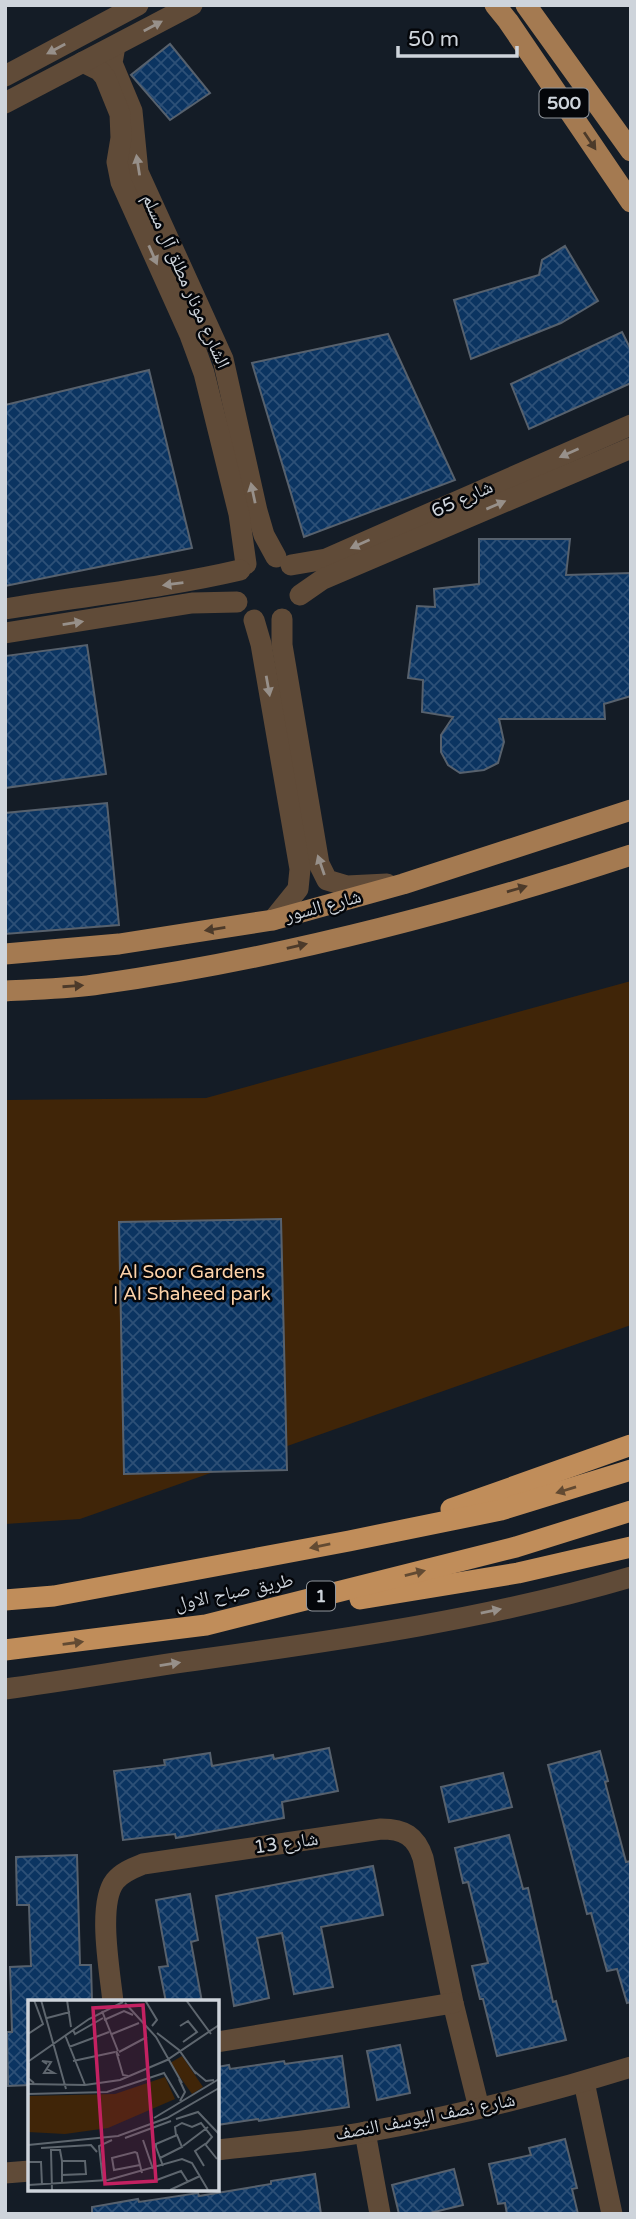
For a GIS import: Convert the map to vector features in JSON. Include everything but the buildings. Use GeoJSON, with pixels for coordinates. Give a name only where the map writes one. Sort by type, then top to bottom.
{"type":"FeatureCollection","features":[{"type":"Feature","properties":{"kind":"highway"},"geometry":{"type":"LineString","coordinates":[[349,1541],[631,1445]]}},
{"type":"Feature","properties":{"kind":"highway","name":"طريق صباح الاول"},"geometry":{"type":"LineString","coordinates":[[5,1600],[54,1595],[501,1510],[631,1470]]}},
{"type":"Feature","properties":{"kind":"highway","name":"طريق صباح الاول"},"geometry":{"type":"LineString","coordinates":[[5,1650],[206,1625],[516,1547],[631,1511]]}},
{"type":"Feature","properties":{"kind":"highway"},"geometry":{"type":"LineString","coordinates":[[206,1625],[518,1573],[631,1547]]}},
{"type":"Feature","properties":{"kind":"main road","name":"500"},"geometry":{"type":"LineString","coordinates":[[495,5],[631,202]]}},
{"type":"Feature","properties":{"kind":"main road","name":"500"},"geometry":{"type":"LineString","coordinates":[[526,5],[631,151]]}},
{"type":"Feature","properties":{"kind":"main road"},"geometry":{"type":"LineString","coordinates":[[516,846],[631,796]]}},
{"type":"Feature","properties":{"kind":"main road","name":"شارع السور"},"geometry":{"type":"LineString","coordinates":[[5,954],[119,944],[273,920],[402,884],[631,810]]}},
{"type":"Feature","properties":{"kind":"main road","name":"شارع السور"},"geometry":{"type":"LineString","coordinates":[[5,991],[99,985],[235,961],[410,920],[631,855]]}},
{"type":"Feature","properties":{"kind":"street"},"geometry":{"type":"LineString","coordinates":[[5,76],[138,5]]}},
{"type":"Feature","properties":{"kind":"street"},"geometry":{"type":"LineString","coordinates":[[5,103],[192,5]]}},
{"type":"Feature","properties":{"kind":"street","name":"الشارع مونار مطلق آل مسلم"},"geometry":{"type":"LineString","coordinates":[[115,46],[112,63],[135,123],[138,172],[223,359],[264,535],[283,561]]}},
{"type":"Feature","properties":{"kind":"street","name":"الشارع مونار مطلق آل مسلم"},"geometry":{"type":"LineString","coordinates":[[83,62],[99,70],[116,103],[121,126],[117,162],[121,183],[190,335],[204,373],[239,514],[243,567]]}},
{"type":"Feature","properties":{"kind":"street","name":"شارع 65"},"geometry":{"type":"LineString","coordinates":[[283,561],[326,559],[631,425]]}},
{"type":"Feature","properties":{"kind":"street","name":"شارع 65"},"geometry":{"type":"LineString","coordinates":[[300,594],[323,579],[631,448]]}},
{"type":"Feature","properties":{"kind":"street"},"geometry":{"type":"LineString","coordinates":[[5,609],[188,582],[243,567],[260,556],[283,561],[297,574],[300,594],[294,609],[282,619],[264,622],[247,615],[237,602],[234,586],[243,567]]}},
{"type":"Feature","properties":{"kind":"street"},"geometry":{"type":"LineString","coordinates":[[5,633],[192,603],[237,602]]}},
{"type":"Feature","properties":{"kind":"street"},"geometry":{"type":"LineString","coordinates":[[282,619],[282,645],[319,864],[327,880],[347,886],[402,884]]}},
{"type":"Feature","properties":{"kind":"street"},"geometry":{"type":"LineString","coordinates":[[254,620],[261,644],[300,869],[298,889],[273,920]]}},
{"type":"Feature","properties":{"kind":"street"},"geometry":{"type":"LineString","coordinates":[[5,1689],[331,1642],[472,1616],[631,1577]]}},
{"type":"Feature","properties":{"kind":"street","name":"شارع 13"},"geometry":{"type":"LineString","coordinates":[[113,2000],[106,1903],[107,1895],[116,1880],[127,1871],[157,1862],[381,1829],[397,1829],[411,1836],[421,1851],[453,2003],[479,2108]]}},
{"type":"Feature","properties":{"kind":"street"},"geometry":{"type":"LineString","coordinates":[[219,2042],[453,2003]]}},
{"type":"Feature","properties":{"kind":"street","name":"شارع نصف اليوسف النصف"},"geometry":{"type":"LineString","coordinates":[[219,2150],[365,2132],[479,2108],[584,2082],[631,2067]]}},
{"type":"Feature","properties":{"kind":"street"},"geometry":{"type":"LineString","coordinates":[[584,2082],[612,2214]]}},
{"type":"Feature","properties":{"kind":"street"},"geometry":{"type":"LineString","coordinates":[[365,2132],[380,2214]]}},
{"type":"Feature","properties":{"kind":"street"},"geometry":{"type":"LineString","coordinates":[[5,2173],[28,2171]]}},
{"type":"Feature","properties":{"kind":"green space","name":"Al Soor Gardens | Al Shaheed park"},"geometry":{"type":"Polygon","coordinates":[[[631,981],[631,1325],[80,1519],[5,1524],[5,1100],[206,1098],[631,981]]]}}]}
